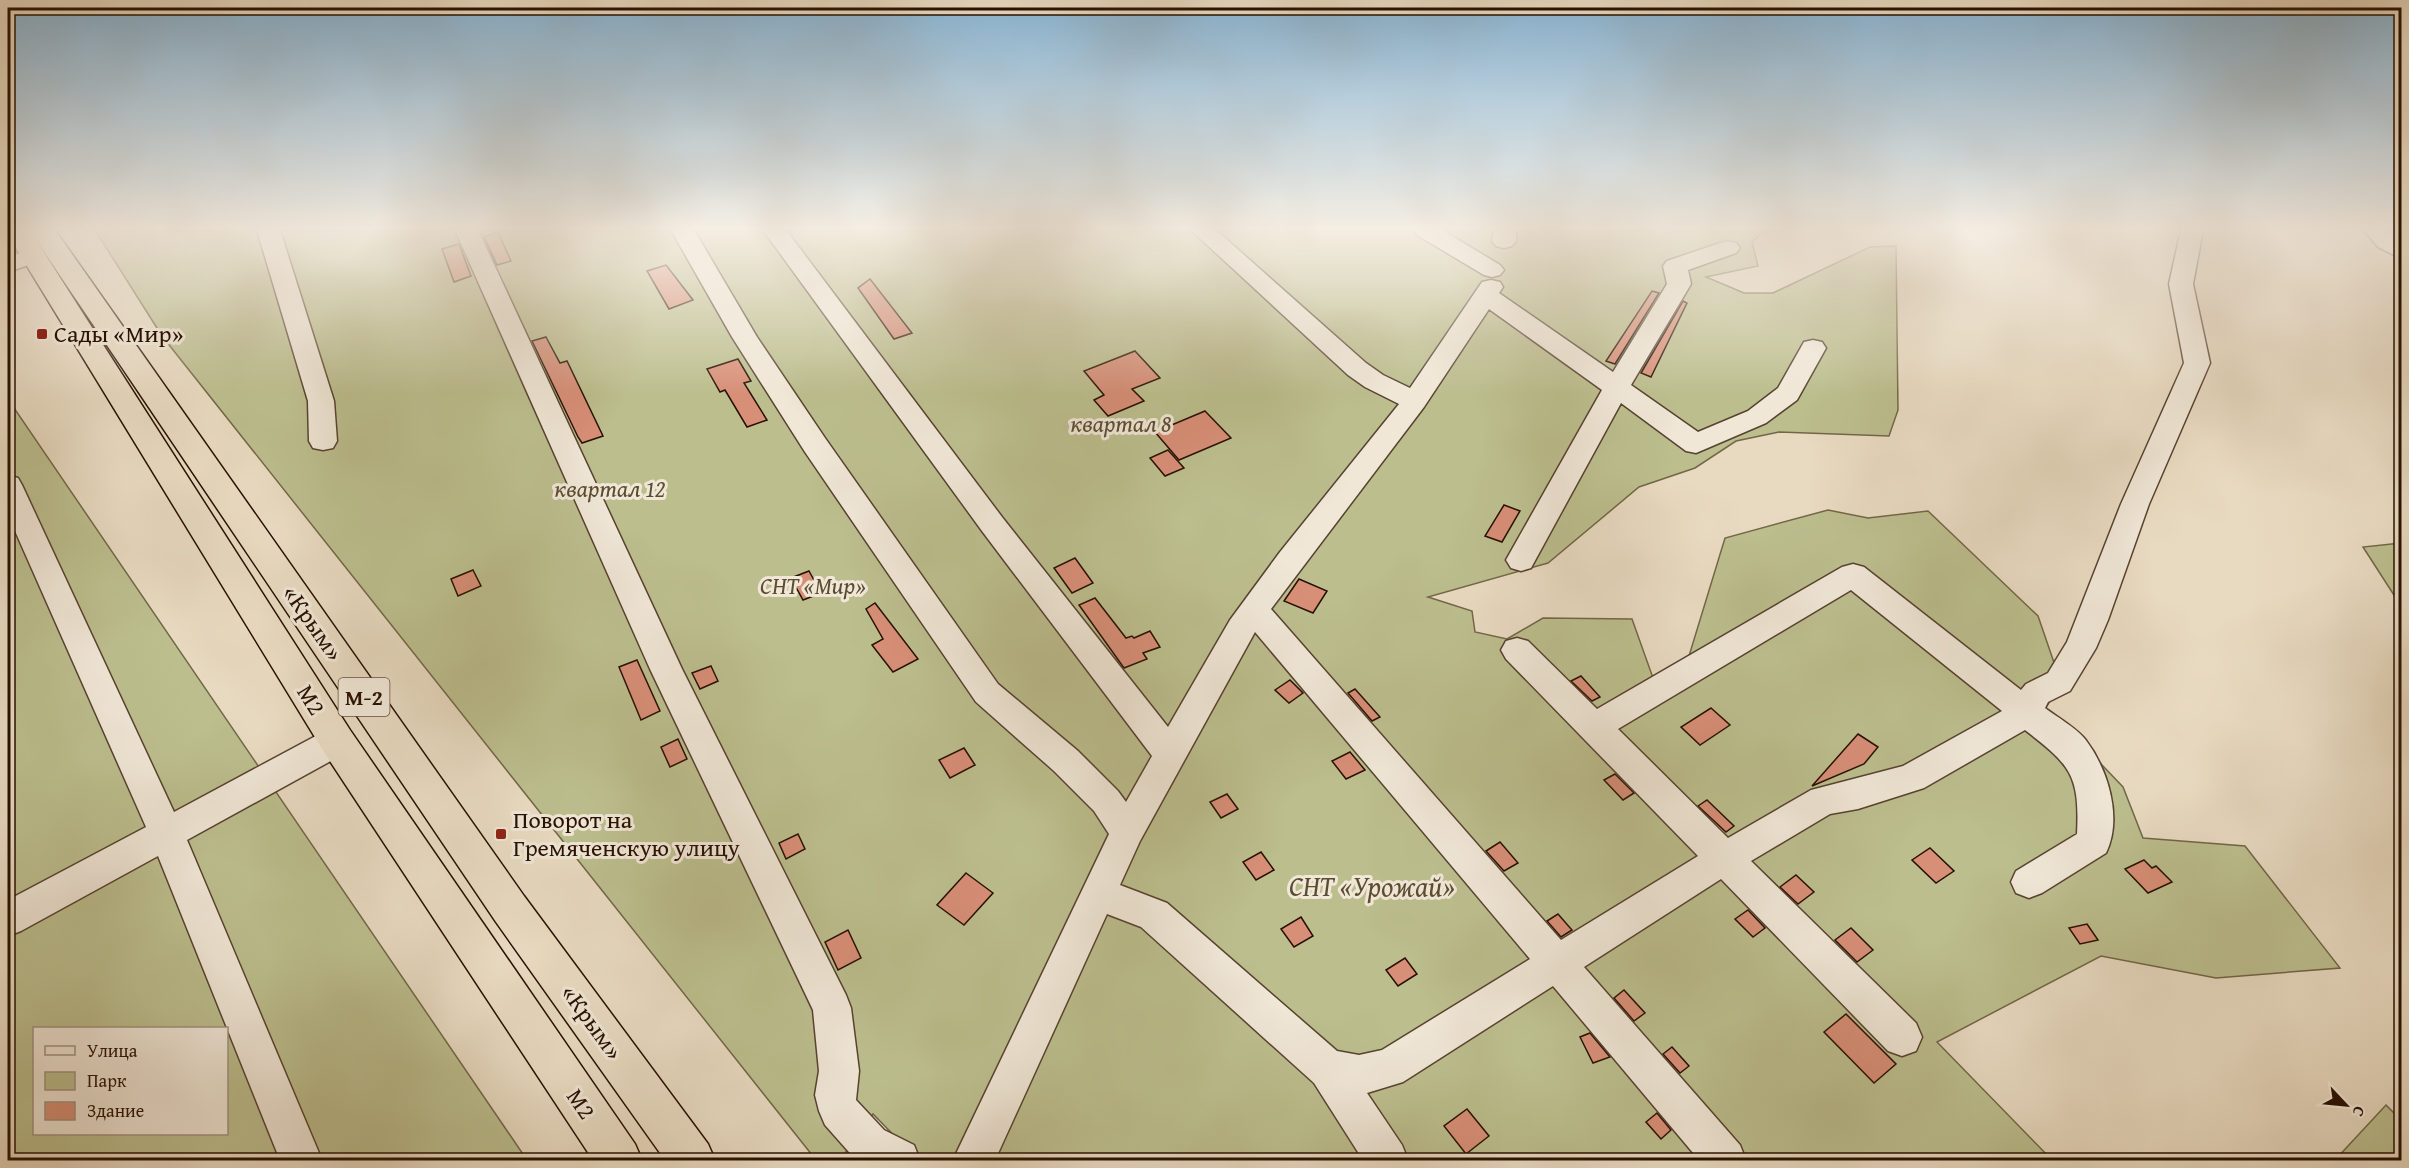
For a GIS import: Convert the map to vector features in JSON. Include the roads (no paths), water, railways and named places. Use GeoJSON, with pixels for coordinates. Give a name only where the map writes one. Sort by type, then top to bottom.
{"type":"FeatureCollection","features":[{"type":"Feature","properties":{"kind":"highway","name":"М2"},"geometry":{"type":"LineString","coordinates":[[50,285],[337,741],[619,1161]]}},
{"type":"Feature","properties":{"kind":"highway","name":"«Крым»"},"geometry":{"type":"LineString","coordinates":[[54,285],[692,1161]]}},
{"type":"Feature","properties":{"kind":"street"},"geometry":{"type":"LineString","coordinates":[[285,285],[321,401],[323,441]]}},
{"type":"Feature","properties":{"kind":"street"},"geometry":{"type":"LineString","coordinates":[[491,285],[666,669],[832,1008],[839,1071],[835,1095],[838,1111],[869,1145],[899,1161]]}},
{"type":"Feature","properties":{"kind":"street"},"geometry":{"type":"LineString","coordinates":[[714,285],[809,436],[987,693],[1082,777],[1106,801],[1127,832]]}},
{"type":"Feature","properties":{"kind":"street"},"geometry":{"type":"LineString","coordinates":[[814,285],[992,524],[1170,754]]}},
{"type":"Feature","properties":{"kind":"street"},"geometry":{"type":"LineString","coordinates":[[1263,285],[1357,369],[1374,381],[1415,401]]}},
{"type":"Feature","properties":{"kind":"street"},"geometry":{"type":"LineString","coordinates":[[974,1161],[1127,832],[1241,628],[1415,401],[1490,285]]}},
{"type":"Feature","properties":{"kind":"street"},"geometry":{"type":"LineString","coordinates":[[1491,285],[1616,388],[1696,444],[1757,417],[1788,394],[1813,348]]}},
{"type":"Feature","properties":{"kind":"street"},"geometry":{"type":"LineString","coordinates":[[1521,560],[1616,388],[1679,285]]}},
{"type":"Feature","properties":{"kind":"street"},"geometry":{"type":"LineString","coordinates":[[1328,1069],[1359,1075],[1389,1068],[1725,858],[1823,800],[1858,794],[1912,778],[2012,721],[2024,712],[2037,693],[2059,682],[2080,648],[2093,620],[2135,504],[2197,363],[2181,285]]}},
{"type":"Feature","properties":{"kind":"street"},"geometry":{"type":"LineString","coordinates":[[8,485],[166,834],[301,1161]]}},
{"type":"Feature","properties":{"kind":"street"},"geometry":{"type":"LineString","coordinates":[[1594,727],[1853,575],[2072,748],[2088,774],[2096,799],[2094,843],[2028,882]]}},
{"type":"Feature","properties":{"kind":"street"},"geometry":{"type":"LineString","coordinates":[[1254,610],[1558,962],[1725,1161]]}},
{"type":"Feature","properties":{"kind":"street"},"geometry":{"type":"LineString","coordinates":[[1517,650],[1902,1037]]}},
{"type":"Feature","properties":{"kind":"street"},"geometry":{"type":"LineString","coordinates":[[8,920],[337,741]]}},
{"type":"Feature","properties":{"kind":"street"},"geometry":{"type":"LineString","coordinates":[[1099,894],[1154,915],[1328,1069],[1387,1161]]}},
{"type":"Feature","properties":{"kind":"place","name":"Сады «Мир»"},"geometry":{"type":"Point","coordinates":[42,334]}},
{"type":"Feature","properties":{"kind":"place","name":"Поворот на Гремяченскую улицу"},"geometry":{"type":"Point","coordinates":[501,834]}},
{"type":"Feature","properties":{"kind":"park label","name":"квартал 8"},"geometry":{"type":"Point","coordinates":[1121,424]}},
{"type":"Feature","properties":{"kind":"park label","name":"квартал 12"},"geometry":{"type":"Point","coordinates":[610,489]}},
{"type":"Feature","properties":{"kind":"park label","name":"СНТ «Мир»"},"geometry":{"type":"Point","coordinates":[813,586]}},
{"type":"Feature","properties":{"kind":"park label","name":"СНТ «Урожай»"},"geometry":{"type":"Point","coordinates":[1372,886]}}]}
